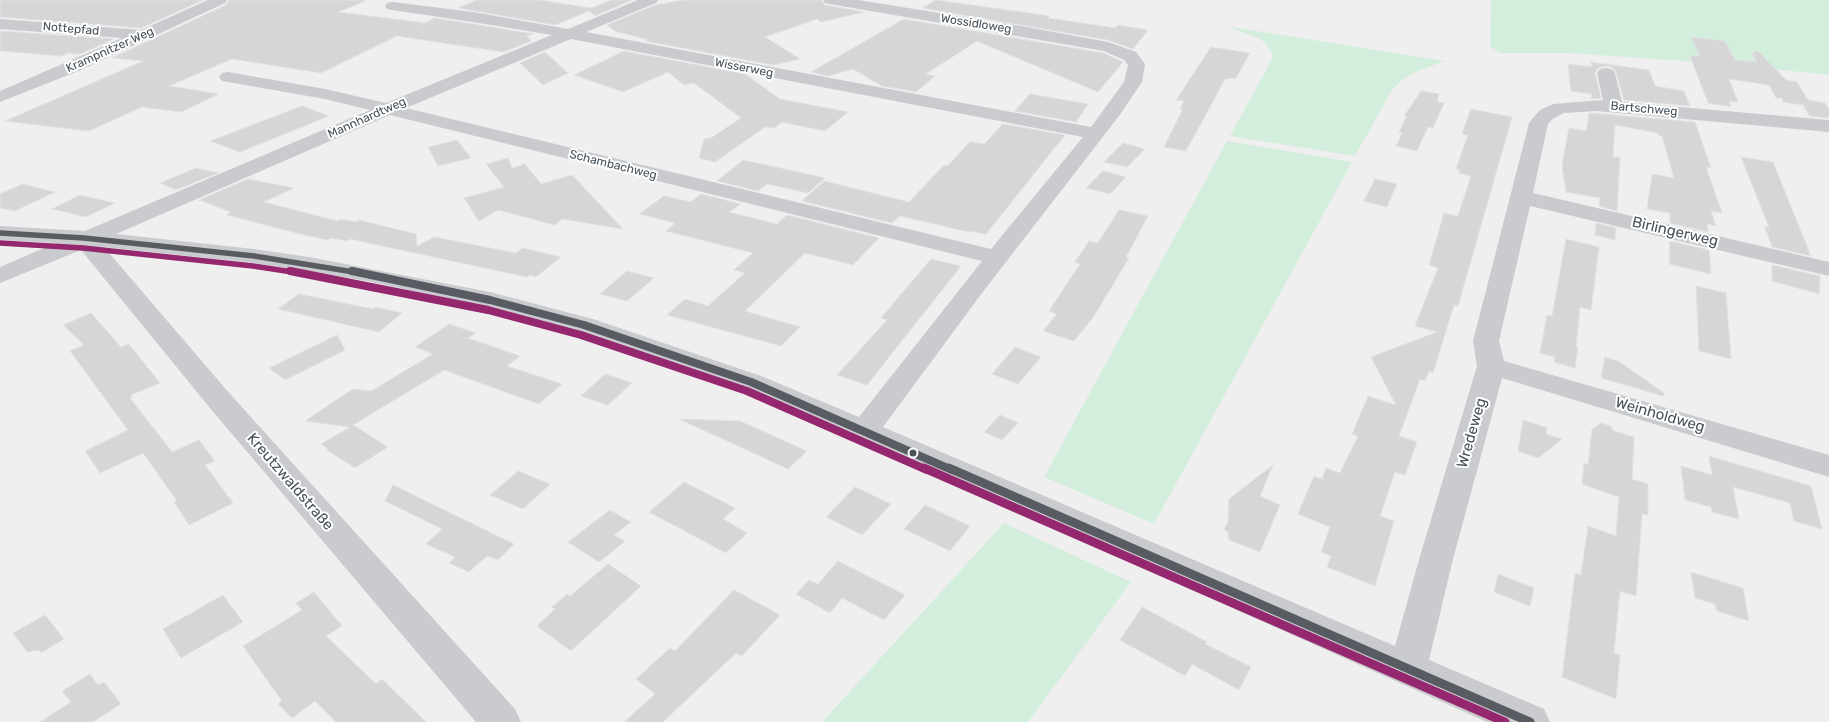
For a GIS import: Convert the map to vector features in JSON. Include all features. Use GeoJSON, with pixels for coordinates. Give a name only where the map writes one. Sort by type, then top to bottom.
{"type":"FeatureCollection","features":[{"type":"Feature","properties":{"kind":"street","name":"Krampnitzer Weg"},"geometry":{"type":"LineString","coordinates":[[0,97],[220,0]]}},
{"type":"Feature","properties":{"kind":"street","name":"Mannhardtweg"},"geometry":{"type":"LineString","coordinates":[[0,276],[84,238],[651,0]]}},
{"type":"Feature","properties":{"kind":"street","name":"Wossidloweg"},"geometry":{"type":"LineString","coordinates":[[830,0],[1022,31],[1108,47],[1122,52],[1134,59],[1137,64],[1136,75],[1110,116],[1095,134]]}},
{"type":"Feature","properties":{"kind":"street","name":"Wisserweg"},"geometry":{"type":"LineString","coordinates":[[392,6],[473,17],[569,34],[1095,134]]}},
{"type":"Feature","properties":{"kind":"street","name":"Nottepfad"},"geometry":{"type":"LineString","coordinates":[[0,24],[143,35]]}},
{"type":"Feature","properties":{"kind":"street"},"geometry":{"type":"LineString","coordinates":[[1606,73],[1614,106]]}},
{"type":"Feature","properties":{"kind":"street","name":"Schambachweg"},"geometry":{"type":"LineString","coordinates":[[228,77],[325,94],[998,258]]}},
{"type":"Feature","properties":{"kind":"street","name":"Bartschweg"},"geometry":{"type":"LineString","coordinates":[[1521,197],[1539,123],[1547,114],[1560,108],[1614,106],[1829,126]]}},
{"type":"Feature","properties":{"kind":"street"},"geometry":{"type":"LineString","coordinates":[[864,431],[973,288],[1095,134]]}},
{"type":"Feature","properties":{"kind":"street","name":"Birlingerweg"},"geometry":{"type":"LineString","coordinates":[[1521,197],[1829,269]]}},
{"type":"Feature","properties":{"kind":"street","name":"Wredeweg"},"geometry":{"type":"LineString","coordinates":[[1408,668],[1491,366],[1486,340],[1521,197]]}},
{"type":"Feature","properties":{"kind":"street"},"geometry":{"type":"LineString","coordinates":[[0,233],[84,238],[254,256],[309,264],[490,300],[584,325],[751,382],[1530,722]]}},
{"type":"Feature","properties":{"kind":"street","name":"Kreutzwaldstraße"},"geometry":{"type":"LineString","coordinates":[[84,238],[220,401],[501,722]]}},
{"type":"Feature","properties":{"kind":"street","name":"Weinholdweg"},"geometry":{"type":"LineString","coordinates":[[1491,366],[1829,466]]}},
{"type":"Feature","properties":{"kind":"green space"},"geometry":{"type":"Polygon","coordinates":[[[1491,0],[1829,0],[1829,75],[1725,64],[1569,53],[1499,53],[1490,46],[1491,0]]]}},
{"type":"Feature","properties":{"kind":"green space"},"geometry":{"type":"Polygon","coordinates":[[[1226,26],[1445,61],[1418,71],[1402,80],[1392,90],[1355,156],[1230,136],[1272,59],[1272,53],[1265,43],[1258,38],[1226,26]]]}},
{"type":"Feature","properties":{"kind":"green space"},"geometry":{"type":"Polygon","coordinates":[[[1227,141],[1352,162],[1154,524],[1044,477],[1227,141]]]}},
{"type":"Feature","properties":{"kind":"green space"},"geometry":{"type":"Polygon","coordinates":[[[1004,523],[1131,582],[1028,722],[822,722],[1004,523]]]}},
{"type":"Feature","properties":{"kind":"building"},"geometry":{"type":"Polygon","coordinates":[[[0,0],[203,0],[141,28],[0,17],[0,0]]]}},
{"type":"Feature","properties":{"kind":"building"},"geometry":{"type":"Polygon","coordinates":[[[229,0],[367,0],[339,12],[424,23],[435,18],[533,34],[526,36],[532,41],[503,52],[397,36],[321,73],[232,59],[169,86],[219,94],[181,112],[142,107],[89,131],[5,121],[143,61],[112,58],[226,5],[229,0]]]}},
{"type":"Feature","properties":{"kind":"building"},"geometry":{"type":"Polygon","coordinates":[[[477,0],[539,0],[591,8],[612,0],[632,0],[595,16],[589,11],[555,25],[458,8],[477,0]]]}},
{"type":"Feature","properties":{"kind":"building"},"geometry":{"type":"Polygon","coordinates":[[[684,0],[821,0],[825,5],[864,12],[821,22],[817,19],[765,37],[800,59],[773,65],[645,41],[649,40],[615,31],[607,25],[655,5],[684,0]]]}},
{"type":"Feature","properties":{"kind":"building"},"geometry":{"type":"Polygon","coordinates":[[[936,0],[1050,16],[1048,18],[1115,28],[1118,25],[1148,30],[1133,49],[1108,40],[922,8],[936,0]]]}},
{"type":"Feature","properties":{"kind":"building"},"geometry":{"type":"Polygon","coordinates":[[[904,19],[1103,53],[1123,62],[1098,92],[977,41],[926,74],[935,76],[916,92],[882,86],[853,69],[828,76],[811,72],[904,19]]]}},
{"type":"Feature","properties":{"kind":"building"},"geometry":{"type":"Polygon","coordinates":[[[0,31],[114,39],[80,54],[68,53],[61,56],[0,51],[0,31]]]}},
{"type":"Feature","properties":{"kind":"building"},"geometry":{"type":"Polygon","coordinates":[[[1691,37],[1725,41],[1735,60],[1757,62],[1752,54],[1757,50],[1786,80],[1797,82],[1808,100],[1825,103],[1829,109],[1829,118],[1810,116],[1803,105],[1783,102],[1782,98],[1776,98],[1769,85],[1729,79],[1738,102],[1729,101],[1731,107],[1708,103],[1690,56],[1700,56],[1691,37]]]}},
{"type":"Feature","properties":{"kind":"building"},"geometry":{"type":"Polygon","coordinates":[[[1211,47],[1250,53],[1236,78],[1225,79],[1186,151],[1164,147],[1183,109],[1180,109],[1184,101],[1176,100],[1211,47]]]}},
{"type":"Feature","properties":{"kind":"building"},"geometry":{"type":"Polygon","coordinates":[[[624,51],[745,74],[780,99],[848,112],[825,131],[782,122],[774,128],[765,127],[715,162],[699,158],[704,139],[711,138],[741,118],[694,83],[684,85],[668,72],[623,92],[574,75],[624,51]]]}},
{"type":"Feature","properties":{"kind":"building"},"geometry":{"type":"Polygon","coordinates":[[[545,52],[568,73],[543,85],[520,63],[545,52]]]}},
{"type":"Feature","properties":{"kind":"building"},"geometry":{"type":"Polygon","coordinates":[[[1591,62],[1649,70],[1655,86],[1684,91],[1690,106],[1624,100],[1616,72],[1612,67],[1606,66],[1598,68],[1595,73],[1601,98],[1591,99],[1592,94],[1571,91],[1568,64],[1592,67],[1591,62]]]}},
{"type":"Feature","properties":{"kind":"building"},"geometry":{"type":"Polygon","coordinates":[[[1421,91],[1439,94],[1437,102],[1444,103],[1433,128],[1428,127],[1417,151],[1396,146],[1402,133],[1399,132],[1407,116],[1404,116],[1421,91]]]}},
{"type":"Feature","properties":{"kind":"building"},"geometry":{"type":"Polygon","coordinates":[[[1030,94],[1088,104],[1076,122],[1015,111],[1030,94]]]}},
{"type":"Feature","properties":{"kind":"building"},"geometry":{"type":"Polygon","coordinates":[[[302,106],[329,116],[240,152],[210,141],[302,106]]]}},
{"type":"Feature","properties":{"kind":"building"},"geometry":{"type":"Polygon","coordinates":[[[1471,109],[1512,117],[1458,306],[1454,305],[1433,373],[1429,371],[1425,381],[1420,379],[1399,436],[1417,442],[1405,475],[1395,472],[1380,516],[1394,521],[1375,586],[1327,567],[1331,556],[1321,552],[1330,527],[1298,514],[1314,476],[1322,479],[1326,468],[1340,473],[1358,436],[1352,434],[1368,396],[1396,405],[1371,357],[1437,332],[1415,326],[1438,268],[1429,265],[1444,213],[1458,216],[1471,176],[1459,173],[1460,170],[1456,169],[1468,135],[1462,134],[1471,109]]]}},
{"type":"Feature","properties":{"kind":"building"},"geometry":{"type":"Polygon","coordinates":[[[1589,113],[1695,122],[1711,168],[1706,167],[1722,213],[1711,211],[1716,226],[1707,224],[1708,232],[1670,223],[1670,213],[1647,209],[1652,174],[1674,178],[1662,136],[1658,135],[1658,133],[1615,125],[1613,157],[1620,157],[1617,211],[1599,206],[1600,198],[1566,192],[1562,165],[1569,128],[1586,131],[1589,113]]]}},
{"type":"Feature","properties":{"kind":"building"},"geometry":{"type":"Polygon","coordinates":[[[1003,124],[1065,135],[986,234],[969,232],[900,216],[892,223],[802,201],[824,181],[909,202],[944,165],[947,166],[970,142],[984,144],[1003,124]]]}},
{"type":"Feature","properties":{"kind":"building"},"geometry":{"type":"Polygon","coordinates":[[[457,140],[471,158],[438,166],[428,147],[457,140]]]}},
{"type":"Feature","properties":{"kind":"building"},"geometry":{"type":"Polygon","coordinates":[[[1123,143],[1145,149],[1127,167],[1104,162],[1123,143]]]}},
{"type":"Feature","properties":{"kind":"building"},"geometry":{"type":"Polygon","coordinates":[[[1741,157],[1773,162],[1811,256],[1772,247],[1765,227],[1769,227],[1741,157]]]}},
{"type":"Feature","properties":{"kind":"building"},"geometry":{"type":"Polygon","coordinates":[[[508,158],[512,168],[525,164],[541,184],[572,175],[623,229],[562,219],[555,225],[498,210],[479,221],[464,198],[504,187],[486,164],[508,158]]]}},
{"type":"Feature","properties":{"kind":"building"},"geometry":{"type":"Polygon","coordinates":[[[743,160],[825,178],[808,193],[767,184],[758,191],[717,181],[743,160]]]}},
{"type":"Feature","properties":{"kind":"building"},"geometry":{"type":"Polygon","coordinates":[[[196,168],[218,173],[176,190],[160,183],[196,168]]]}},
{"type":"Feature","properties":{"kind":"building"},"geometry":{"type":"Polygon","coordinates":[[[1103,171],[1126,177],[1110,194],[1086,188],[1103,171]]]}},
{"type":"Feature","properties":{"kind":"building"},"geometry":{"type":"Polygon","coordinates":[[[248,179],[294,188],[264,202],[337,221],[341,219],[356,222],[359,220],[416,234],[417,246],[434,237],[516,253],[522,248],[561,257],[536,277],[530,275],[527,277],[350,239],[347,241],[331,238],[328,240],[300,234],[227,215],[231,212],[199,200],[248,179]]]}},
{"type":"Feature","properties":{"kind":"building"},"geometry":{"type":"Polygon","coordinates":[[[1375,179],[1397,184],[1387,207],[1364,201],[1375,179]]]}},
{"type":"Feature","properties":{"kind":"building"},"geometry":{"type":"Polygon","coordinates":[[[22,184],[55,192],[15,211],[0,208],[0,194],[22,184]]]}},
{"type":"Feature","properties":{"kind":"building"},"geometry":{"type":"Polygon","coordinates":[[[701,194],[741,204],[729,212],[777,224],[787,215],[879,238],[853,265],[805,253],[745,311],[800,327],[781,346],[667,315],[685,299],[708,306],[745,273],[734,270],[753,253],[666,231],[675,223],[639,214],[664,196],[691,202],[701,194]]]}},
{"type":"Feature","properties":{"kind":"building"},"geometry":{"type":"Polygon","coordinates":[[[80,195],[115,203],[86,217],[52,209],[80,195]]]}},
{"type":"Feature","properties":{"kind":"building"},"geometry":{"type":"Polygon","coordinates":[[[1119,210],[1148,216],[1126,257],[1129,258],[1094,316],[1074,341],[1043,331],[1057,314],[1049,311],[1080,264],[1075,262],[1089,241],[1098,243],[1119,210]]]}},
{"type":"Feature","properties":{"kind":"building"},"geometry":{"type":"Polygon","coordinates":[[[1596,223],[1616,228],[1615,240],[1595,235],[1596,223]]]}},
{"type":"Feature","properties":{"kind":"building"},"geometry":{"type":"Polygon","coordinates":[[[1566,239],[1599,247],[1591,310],[1580,307],[1575,368],[1554,362],[1555,357],[1540,353],[1547,315],[1552,316],[1566,239]]]}},
{"type":"Feature","properties":{"kind":"building"},"geometry":{"type":"Polygon","coordinates":[[[1670,241],[1709,250],[1711,274],[1669,264],[1670,241]]]}},
{"type":"Feature","properties":{"kind":"building"},"geometry":{"type":"Polygon","coordinates":[[[931,259],[961,266],[867,385],[837,375],[887,320],[881,318],[931,259]]]}},
{"type":"Feature","properties":{"kind":"building"},"geometry":{"type":"Polygon","coordinates":[[[1772,265],[1820,276],[1819,294],[1772,281],[1772,265]]]}},
{"type":"Feature","properties":{"kind":"building"},"geometry":{"type":"Polygon","coordinates":[[[627,271],[654,278],[627,301],[600,294],[627,271]]]}},
{"type":"Feature","properties":{"kind":"building"},"geometry":{"type":"Polygon","coordinates":[[[1696,286],[1726,293],[1731,359],[1699,351],[1696,286]]]}},
{"type":"Feature","properties":{"kind":"building"},"geometry":{"type":"Polygon","coordinates":[[[299,294],[402,313],[379,332],[278,309],[299,294]]]}},
{"type":"Feature","properties":{"kind":"building"},"geometry":{"type":"Polygon","coordinates":[[[91,313],[121,347],[129,344],[160,383],[131,395],[132,397],[130,398],[172,452],[199,440],[215,461],[205,465],[233,503],[189,525],[174,502],[177,501],[143,453],[100,473],[85,451],[128,430],[70,351],[84,345],[63,325],[91,313]]]}},
{"type":"Feature","properties":{"kind":"building"},"geometry":{"type":"Polygon","coordinates":[[[449,324],[476,333],[468,338],[520,356],[507,366],[562,384],[539,404],[444,370],[353,425],[388,447],[355,468],[321,444],[350,427],[305,421],[353,389],[371,391],[433,354],[415,347],[449,324]]]}},
{"type":"Feature","properties":{"kind":"building"},"geometry":{"type":"Polygon","coordinates":[[[337,335],[345,350],[285,380],[269,368],[337,335]]]}},
{"type":"Feature","properties":{"kind":"building"},"geometry":{"type":"Polygon","coordinates":[[[1015,347],[1041,357],[1018,384],[992,374],[1015,347]]]}},
{"type":"Feature","properties":{"kind":"building"},"geometry":{"type":"Polygon","coordinates":[[[1605,357],[1620,362],[1664,393],[1663,396],[1601,378],[1605,357]]]}},
{"type":"Feature","properties":{"kind":"building"},"geometry":{"type":"Polygon","coordinates":[[[605,374],[632,383],[608,405],[581,396],[605,374]]]}},
{"type":"Feature","properties":{"kind":"building"},"geometry":{"type":"Polygon","coordinates":[[[1000,415],[1018,423],[1002,440],[984,432],[1000,415]]]}},
{"type":"Feature","properties":{"kind":"building"},"geometry":{"type":"Polygon","coordinates":[[[679,419],[740,421],[807,451],[788,469],[679,419]]]}},
{"type":"Feature","properties":{"kind":"building"},"geometry":{"type":"Polygon","coordinates":[[[1523,420],[1547,428],[1546,434],[1562,439],[1538,458],[1518,451],[1523,420]]]}},
{"type":"Feature","properties":{"kind":"building"},"geometry":{"type":"Polygon","coordinates":[[[1601,423],[1610,426],[1614,431],[1634,437],[1632,479],[1648,484],[1648,515],[1642,514],[1636,596],[1620,591],[1614,653],[1620,655],[1616,699],[1562,677],[1575,573],[1581,575],[1588,526],[1616,536],[1619,497],[1582,484],[1584,463],[1588,465],[1592,429],[1601,423]]]}},
{"type":"Feature","properties":{"kind":"building"},"geometry":{"type":"Polygon","coordinates":[[[1709,456],[1811,486],[1822,529],[1794,521],[1790,503],[1733,487],[1739,519],[1712,512],[1711,507],[1685,500],[1681,466],[1712,475],[1709,456]]]}},
{"type":"Feature","properties":{"kind":"building"},"geometry":{"type":"Polygon","coordinates":[[[1273,465],[1260,496],[1280,505],[1260,552],[1229,540],[1228,532],[1224,529],[1228,522],[1229,499],[1273,465]]]}},
{"type":"Feature","properties":{"kind":"building"},"geometry":{"type":"Polygon","coordinates":[[[518,471],[550,484],[523,509],[490,495],[518,471]]]}},
{"type":"Feature","properties":{"kind":"building"},"geometry":{"type":"Polygon","coordinates":[[[684,482],[735,508],[723,519],[747,533],[726,553],[649,512],[684,482]]]}},
{"type":"Feature","properties":{"kind":"building"},"geometry":{"type":"Polygon","coordinates":[[[393,485],[514,544],[498,560],[487,556],[469,572],[449,563],[455,557],[426,544],[442,529],[385,501],[393,485]]]}},
{"type":"Feature","properties":{"kind":"building"},"geometry":{"type":"Polygon","coordinates":[[[855,487],[891,504],[862,535],[826,517],[855,487]]]}},
{"type":"Feature","properties":{"kind":"building"},"geometry":{"type":"Polygon","coordinates":[[[925,505],[970,526],[950,551],[904,529],[925,505]]]}},
{"type":"Feature","properties":{"kind":"building"},"geometry":{"type":"Polygon","coordinates":[[[610,510],[631,522],[614,535],[625,541],[599,562],[568,542],[610,510]]]}},
{"type":"Feature","properties":{"kind":"building"},"geometry":{"type":"Polygon","coordinates":[[[838,561],[905,595],[884,620],[842,598],[830,613],[796,594],[809,580],[818,584],[838,561]]]}},
{"type":"Feature","properties":{"kind":"building"},"geometry":{"type":"Polygon","coordinates":[[[608,564],[641,586],[571,651],[537,626],[555,609],[552,607],[567,594],[570,596],[608,564]]]}},
{"type":"Feature","properties":{"kind":"building"},"geometry":{"type":"Polygon","coordinates":[[[1691,572],[1743,588],[1749,621],[1717,611],[1715,604],[1695,598],[1691,572]]]}},
{"type":"Feature","properties":{"kind":"building"},"geometry":{"type":"Polygon","coordinates":[[[1498,574],[1534,588],[1530,606],[1494,592],[1498,574]]]}},
{"type":"Feature","properties":{"kind":"building"},"geometry":{"type":"Polygon","coordinates":[[[734,590],[780,615],[742,656],[736,653],[663,722],[624,722],[655,694],[636,679],[670,648],[675,651],[734,590]]]}},
{"type":"Feature","properties":{"kind":"building"},"geometry":{"type":"Polygon","coordinates":[[[314,592],[342,626],[326,636],[376,684],[382,679],[426,722],[336,722],[315,701],[292,718],[278,704],[282,701],[243,646],[302,610],[296,603],[314,592]]]}},
{"type":"Feature","properties":{"kind":"building"},"geometry":{"type":"Polygon","coordinates":[[[223,595],[243,622],[181,658],[163,629],[223,595]]]}},
{"type":"Feature","properties":{"kind":"building"},"geometry":{"type":"Polygon","coordinates":[[[1142,607],[1207,642],[1205,644],[1251,667],[1239,690],[1192,664],[1185,676],[1120,640],[1142,607]]]}},
{"type":"Feature","properties":{"kind":"building"},"geometry":{"type":"Polygon","coordinates":[[[45,615],[64,639],[41,653],[39,650],[27,652],[13,633],[45,615]]]}},
{"type":"Feature","properties":{"kind":"building"},"geometry":{"type":"Polygon","coordinates":[[[90,674],[98,685],[104,682],[121,704],[93,722],[40,722],[71,702],[62,691],[90,674]]]}},
{"type":"Feature","properties":{"kind":"transit line"},"geometry":{"type":"LineString","coordinates":[[0,233],[84,238],[254,256],[309,264],[367,274],[490,300],[584,325],[751,382],[1530,722]]}},
{"type":"Feature","properties":{"kind":"transit line"},"geometry":{"type":"LineString","coordinates":[[0,243],[83,248],[253,266],[307,274],[488,310],[581,335],[747,391],[1505,722]]}}]}
